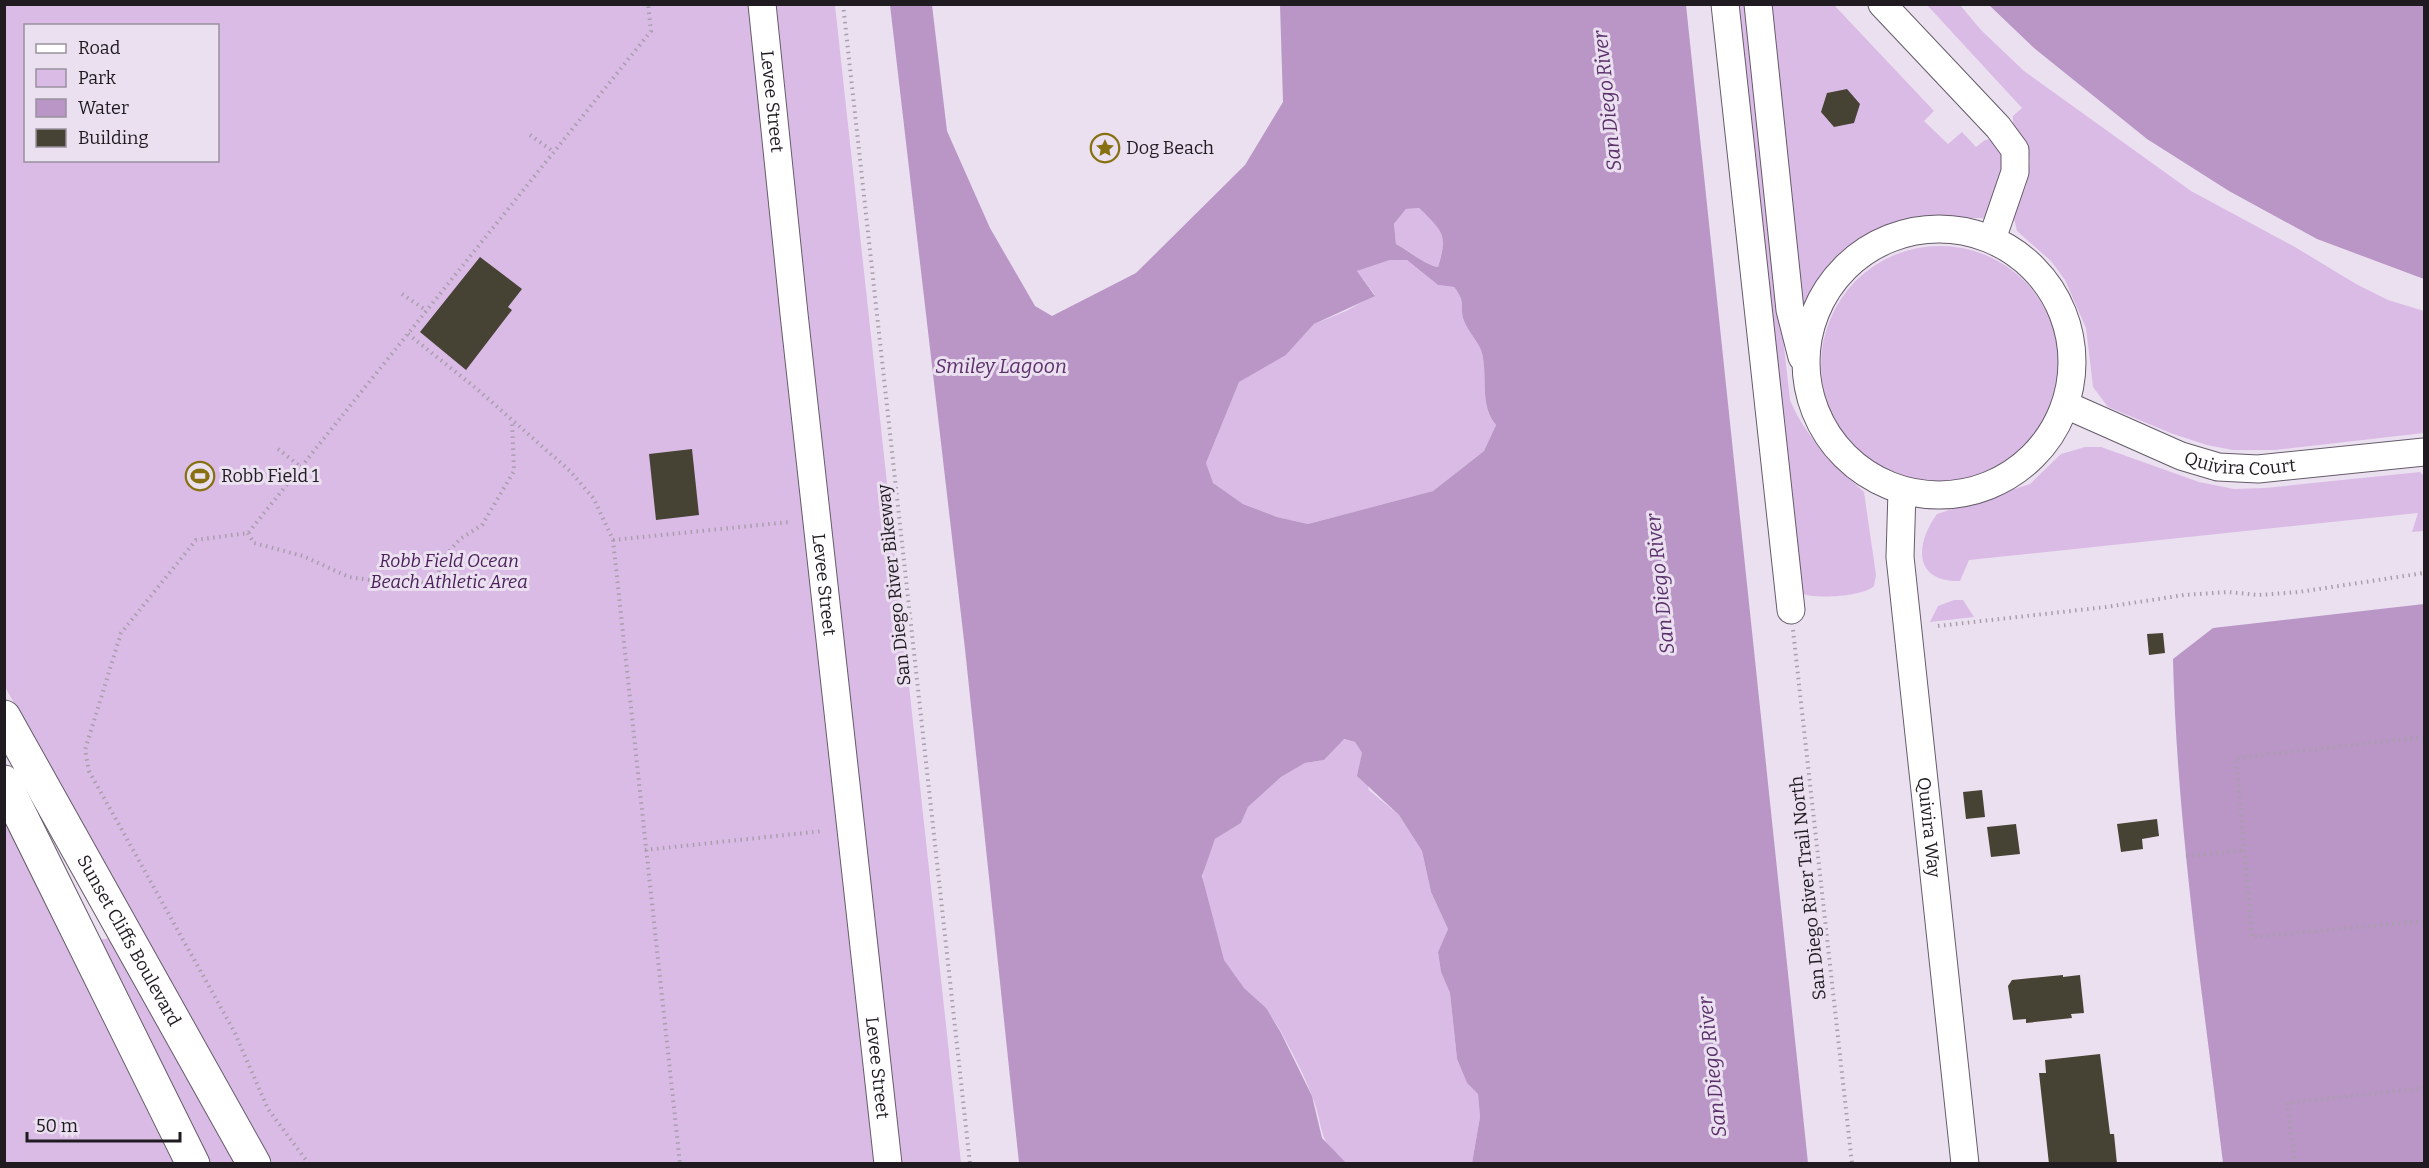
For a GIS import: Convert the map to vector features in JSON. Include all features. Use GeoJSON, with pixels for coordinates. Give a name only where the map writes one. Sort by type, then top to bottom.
{"type":"FeatureCollection","features":[{"type":"Feature","properties":{"kind":"main road","name":"Sunset Cliffs Boulevard"},"geometry":{"type":"LineString","coordinates":[[4,717],[254,1164]]}},
{"type":"Feature","properties":{"kind":"main road","name":"Sunset Cliffs Boulevard"},"geometry":{"type":"LineString","coordinates":[[4,782],[193,1164]]}},
{"type":"Feature","properties":{"kind":"street","name":"Levee Street"},"geometry":{"type":"LineString","coordinates":[[762,4],[888,1164]]}},
{"type":"Feature","properties":{"kind":"street"},"geometry":{"type":"LineString","coordinates":[[1725,4],[1791,610]]}},
{"type":"Feature","properties":{"kind":"street"},"geometry":{"type":"LineString","coordinates":[[1758,4],[1790,310],[1806,374],[1816,413],[1837,447],[1866,474],[1902,491],[1947,495],[1970,493],[2001,481],[2036,453],[2051,436],[2066,405],[2073,366],[2068,326],[2052,290],[2026,260],[1992,239],[1954,229],[1915,230],[1878,243],[1846,266],[1822,298],[1809,335],[1806,374]]}},
{"type":"Feature","properties":{"kind":"street"},"geometry":{"type":"LineString","coordinates":[[1882,4],[1998,127],[2015,150],[2015,172],[1992,239]]}},
{"type":"Feature","properties":{"kind":"street","name":"Quivira Court"},"geometry":{"type":"LineString","coordinates":[[2066,405],[2181,456],[2218,467],[2258,469],[2424,452]]}},
{"type":"Feature","properties":{"kind":"street","name":"Quivira Way"},"geometry":{"type":"LineString","coordinates":[[1902,491],[1900,557],[1965,1164]]}},
{"type":"Feature","properties":{"kind":"path"},"geometry":{"type":"LineString","coordinates":[[309,1164],[268,1109],[235,1033],[89,771],[85,750],[121,633],[196,540],[248,533],[651,31],[648,4]]}},
{"type":"Feature","properties":{"kind":"path","name":"San Diego River Bikeway"},"geometry":{"type":"LineString","coordinates":[[843,4],[970,1164]]}},
{"type":"Feature","properties":{"kind":"path"},"geometry":{"type":"LineString","coordinates":[[530,135],[554,152]]}},
{"type":"Feature","properties":{"kind":"path"},"geometry":{"type":"LineString","coordinates":[[402,294],[427,311]]}},
{"type":"Feature","properties":{"kind":"path"},"geometry":{"type":"LineString","coordinates":[[408,334],[570,471],[588,492],[613,540],[680,1164]]}},
{"type":"Feature","properties":{"kind":"path"},"geometry":{"type":"LineString","coordinates":[[248,533],[254,543],[303,556],[349,577],[405,585],[436,581],[445,556],[460,539],[482,525],[514,471],[515,441],[511,419]]}},
{"type":"Feature","properties":{"kind":"path"},"geometry":{"type":"LineString","coordinates":[[278,449],[301,467]]}},
{"type":"Feature","properties":{"kind":"path"},"geometry":{"type":"LineString","coordinates":[[613,540],[789,522]]}},
{"type":"Feature","properties":{"kind":"path"},"geometry":{"type":"LineString","coordinates":[[1938,626],[2106,607],[2184,595],[2229,592],[2259,595],[2299,592],[2424,573]]}},
{"type":"Feature","properties":{"kind":"path","name":"San Diego River Trail North"},"geometry":{"type":"LineString","coordinates":[[1791,610],[1851,1164]]}},
{"type":"Feature","properties":{"kind":"path"},"geometry":{"type":"LineString","coordinates":[[2424,737],[2236,758],[2252,937],[2424,921]]}},
{"type":"Feature","properties":{"kind":"path"},"geometry":{"type":"LineString","coordinates":[[645,850],[823,831]]}},
{"type":"Feature","properties":{"kind":"path"},"geometry":{"type":"LineString","coordinates":[[2186,856],[2244,850]]}},
{"type":"Feature","properties":{"kind":"path"},"geometry":{"type":"LineString","coordinates":[[2295,1164],[2287,1103],[2424,1088]]}},
{"type":"Feature","properties":{"kind":"green space","name":"Robb Field Ocean Beach Athletic Area"},"geometry":{"type":"Polygon","coordinates":[[[4,5],[835,5],[961,1163],[273,1163],[5,687],[4,5]]]}},
{"type":"Feature","properties":{"kind":"green space"},"geometry":{"type":"Polygon","coordinates":[[[1730,5],[1746,5],[1790,400],[1812,438],[1864,492],[1876,575],[1874,586],[1859,593],[1824,597],[1798,592],[1730,5]]]}},
{"type":"Feature","properties":{"kind":"green space"},"geometry":{"type":"Polygon","coordinates":[[[1769,5],[1834,5],[1934,111],[1924,121],[1948,144],[1962,132],[1976,147],[1985,140],[1991,139],[2006,157],[1987,219],[1923,220],[1887,229],[1870,237],[1841,260],[1817,288],[1807,304],[1803,305],[1769,5]]]}},
{"type":"Feature","properties":{"kind":"green space"},"geometry":{"type":"Polygon","coordinates":[[[1927,5],[1960,5],[1981,30],[2024,71],[2191,191],[2295,247],[2356,284],[2388,300],[2424,311],[2424,433],[2275,450],[2233,450],[2207,445],[2173,434],[2108,407],[2093,387],[2086,328],[2065,280],[2051,261],[2017,231],[2013,214],[2026,186],[2030,161],[2028,152],[2013,123],[2013,116],[2022,108],[1927,5]]]}},
{"type":"Feature","properties":{"kind":"green space"},"geometry":{"type":"Polygon","coordinates":[[[1419,208],[1440,229],[1444,240],[1438,267],[1396,244],[1394,224],[1406,209],[1419,208]]]}},
{"type":"Feature","properties":{"kind":"green space"},"geometry":{"type":"Polygon","coordinates":[[[1928,246],[1952,246],[1975,251],[1996,260],[2016,273],[2032,289],[2045,309],[2054,330],[2059,365],[2057,388],[2050,411],[2032,441],[2016,457],[1996,470],[1975,479],[1952,484],[1928,484],[1905,479],[1884,470],[1864,457],[1848,441],[1835,421],[1826,400],[1821,377],[1821,353],[1826,330],[1835,309],[1848,289],[1864,273],[1884,260],[1905,251],[1928,246]]]}},
{"type":"Feature","properties":{"kind":"green space"},"geometry":{"type":"Polygon","coordinates":[[[1390,260],[1407,260],[1438,285],[1454,287],[1462,301],[1464,321],[1482,353],[1487,409],[1496,425],[1484,451],[1433,491],[1308,524],[1277,517],[1243,504],[1212,483],[1206,463],[1239,381],[1286,355],[1314,324],[1346,311],[1375,295],[1357,271],[1390,260]]]}},
{"type":"Feature","properties":{"kind":"green space"},"geometry":{"type":"Polygon","coordinates":[[[2085,447],[2101,447],[2199,482],[2234,489],[2265,488],[2420,472],[2424,476],[2424,531],[2412,532],[2418,513],[1969,560],[1960,581],[1945,580],[1933,575],[1926,568],[1922,549],[1925,537],[1937,514],[2030,484],[2061,454],[2085,447]]]}},
{"type":"Feature","properties":{"kind":"green space"},"geometry":{"type":"Polygon","coordinates":[[[1954,600],[1963,600],[1974,617],[1930,622],[1938,606],[1954,600]]]}},
{"type":"Feature","properties":{"kind":"green space"},"geometry":{"type":"Polygon","coordinates":[[[1343,739],[1355,742],[1362,753],[1362,763],[1369,790],[1399,815],[1422,851],[1431,892],[1448,929],[1438,952],[1441,972],[1450,993],[1457,1059],[1467,1083],[1478,1094],[1480,1117],[1472,1163],[1346,1164],[1329,1147],[1325,1139],[1309,1088],[1280,1030],[1267,1011],[1235,978],[1223,959],[1217,942],[1203,880],[1205,865],[1215,839],[1241,823],[1248,807],[1281,777],[1305,763],[1324,760],[1343,739]]]}},
{"type":"Feature","properties":{"kind":"green space"},"geometry":{"type":"Polygon","coordinates":[[[4,821],[173,1163],[5,1163],[4,821]]]}},
{"type":"Feature","properties":{"kind":"green space"},"geometry":{"type":"Polygon","coordinates":[[[112,936],[242,1163],[210,1163],[97,939],[112,936]]]}},
{"type":"Feature","properties":{"kind":"water"},"geometry":{"type":"Polygon","coordinates":[[[890,5],[932,5],[947,131],[990,228],[1035,306],[1052,316],[1136,273],[1245,165],[1283,102],[1280,5],[1686,5],[1808,1163],[1472,1163],[1480,1117],[1478,1094],[1467,1083],[1457,1059],[1450,993],[1441,972],[1438,952],[1448,929],[1431,892],[1422,851],[1399,815],[1357,776],[1362,753],[1355,742],[1344,739],[1324,760],[1305,763],[1281,777],[1248,807],[1241,823],[1215,839],[1202,876],[1224,960],[1244,988],[1266,1008],[1280,1031],[1312,1096],[1322,1138],[1346,1163],[1019,1163],[965,649],[890,5]],[[1419,208],[1406,209],[1394,224],[1396,244],[1423,261],[1438,267],[1443,247],[1442,234],[1419,208]],[[1390,260],[1357,271],[1375,296],[1314,324],[1286,355],[1239,382],[1206,463],[1213,483],[1243,504],[1277,517],[1308,524],[1433,491],[1484,451],[1496,425],[1487,408],[1482,353],[1464,321],[1462,301],[1454,287],[1438,285],[1407,260],[1390,260]]]}},
{"type":"Feature","properties":{"kind":"water"},"geometry":{"type":"Polygon","coordinates":[[[1989,5],[2424,5],[2424,279],[2317,239],[2229,191],[2147,139],[2034,48],[1989,5]]]}},
{"type":"Feature","properties":{"kind":"water"},"geometry":{"type":"Polygon","coordinates":[[[2424,604],[2424,1163],[2223,1163],[2185,849],[2175,722],[2173,659],[2213,628],[2424,604]]]}},
{"type":"Feature","properties":{"kind":"building"},"geometry":{"type":"Polygon","coordinates":[[[1847,89],[1860,104],[1854,123],[1834,127],[1821,112],[1827,93],[1847,89]]]}},
{"type":"Feature","properties":{"kind":"building"},"geometry":{"type":"Polygon","coordinates":[[[480,257],[522,289],[508,307],[512,310],[466,370],[420,332],[480,257]]]}},
{"type":"Feature","properties":{"kind":"building"},"geometry":{"type":"Polygon","coordinates":[[[692,449],[699,515],[656,520],[649,454],[692,449]]]}},
{"type":"Feature","properties":{"kind":"building"},"geometry":{"type":"Polygon","coordinates":[[[2163,633],[2165,653],[2149,655],[2147,634],[2163,633]]]}},
{"type":"Feature","properties":{"kind":"building"},"geometry":{"type":"Polygon","coordinates":[[[1982,790],[1985,817],[1966,819],[1963,792],[1982,790]]]}},
{"type":"Feature","properties":{"kind":"building"},"geometry":{"type":"Polygon","coordinates":[[[2157,819],[2159,836],[2142,839],[2143,849],[2121,852],[2117,824],[2157,819]]]}},
{"type":"Feature","properties":{"kind":"building"},"geometry":{"type":"Polygon","coordinates":[[[2016,824],[2020,854],[1991,857],[1987,827],[2016,824]]]}},
{"type":"Feature","properties":{"kind":"building"},"geometry":{"type":"Polygon","coordinates":[[[2063,975],[2063,977],[2080,975],[2084,1013],[2071,1014],[2072,1018],[2026,1023],[2026,1019],[2013,1020],[2008,986],[2012,980],[2063,975]]]}},
{"type":"Feature","properties":{"kind":"building"},"geometry":{"type":"Polygon","coordinates":[[[2100,1054],[2110,1134],[2114,1134],[2117,1164],[2049,1164],[2039,1073],[2046,1073],[2045,1060],[2100,1054]]]}},
{"type":"Feature","properties":{"kind":"place","name":"Dog Beach"},"geometry":{"type":"Point","coordinates":[1105,148]}},
{"type":"Feature","properties":{"kind":"place","name":"Robb Field 1"},"geometry":{"type":"Point","coordinates":[200,476]}},
{"type":"Feature","properties":{"kind":"water label","name":"San Diego River"},"geometry":{"type":"Point","coordinates":[1607,101]}},
{"type":"Feature","properties":{"kind":"water label","name":"Smiley Lagoon"},"geometry":{"type":"Point","coordinates":[1001,366]}},
{"type":"Feature","properties":{"kind":"water label","name":"San Diego River"},"geometry":{"type":"Point","coordinates":[1660,584]}},
{"type":"Feature","properties":{"kind":"water label","name":"San Diego River"},"geometry":{"type":"Point","coordinates":[1712,1067]}}]}
